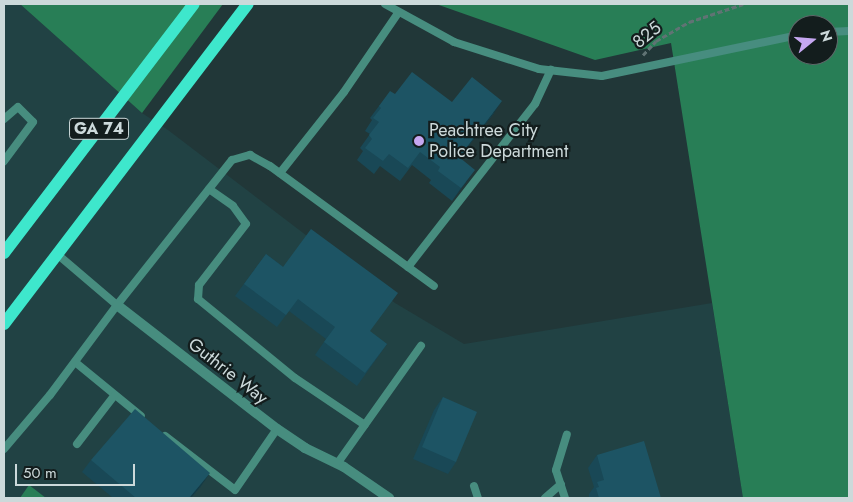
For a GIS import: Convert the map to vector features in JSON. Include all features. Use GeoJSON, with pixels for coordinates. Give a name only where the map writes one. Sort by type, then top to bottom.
{"type":"FeatureCollection","features":[{"type":"Feature","properties":{"kind":"main road","name":"GA 74"},"geometry":{"type":"LineString","coordinates":[[4,254],[194,4]]}},
{"type":"Feature","properties":{"kind":"main road","name":"GA 74"},"geometry":{"type":"LineString","coordinates":[[4,324],[248,4]]}},
{"type":"Feature","properties":{"kind":"street","name":"Guthrie Way"},"geometry":{"type":"LineString","coordinates":[[117,305],[277,430],[305,448],[337,464],[389,498]]}},
{"type":"Feature","properties":{"kind":"lane"},"geometry":{"type":"LineString","coordinates":[[385,4],[398,13],[454,42],[539,69],[602,76],[788,37]]}},
{"type":"Feature","properties":{"kind":"lane"},"geometry":{"type":"LineString","coordinates":[[280,173],[344,92],[398,13]]}},
{"type":"Feature","properties":{"kind":"lane"},"geometry":{"type":"LineString","coordinates":[[408,267],[535,104],[551,70]]}},
{"type":"Feature","properties":{"kind":"lane"},"geometry":{"type":"LineString","coordinates":[[4,119],[18,107],[33,122],[4,160]]}},
{"type":"Feature","properties":{"kind":"lane"},"geometry":{"type":"LineString","coordinates":[[4,449],[75,362],[117,305],[232,160],[250,155],[280,173],[434,286]]}},
{"type":"Feature","properties":{"kind":"lane"},"geometry":{"type":"LineString","coordinates":[[209,189],[233,206],[246,224],[199,285],[198,299],[295,378],[365,425]]}},
{"type":"Feature","properties":{"kind":"lane","name":"Guthrie Way"},"geometry":{"type":"LineString","coordinates":[[57,254],[117,305]]}},
{"type":"Feature","properties":{"kind":"lane"},"geometry":{"type":"LineString","coordinates":[[337,464],[421,346]]}},
{"type":"Feature","properties":{"kind":"lane"},"geometry":{"type":"LineString","coordinates":[[75,362],[114,396],[145,419]]}},
{"type":"Feature","properties":{"kind":"lane"},"geometry":{"type":"LineString","coordinates":[[77,444],[114,396]]}},
{"type":"Feature","properties":{"kind":"lane"},"geometry":{"type":"LineString","coordinates":[[160,431],[235,490],[277,430]]}},
{"type":"Feature","properties":{"kind":"lane"},"geometry":{"type":"LineString","coordinates":[[565,498],[556,470],[567,435]]}},
{"type":"Feature","properties":{"kind":"lane"},"geometry":{"type":"LineString","coordinates":[[546,498],[561,484]]}},
{"type":"Feature","properties":{"kind":"lane"},"geometry":{"type":"LineString","coordinates":[[474,486],[478,498]]}},
{"type":"Feature","properties":{"kind":"path","name":"825"},"geometry":{"type":"LineString","coordinates":[[627,72],[656,41],[689,22],[743,4]]}},
{"type":"Feature","properties":{"kind":"shaded area"},"geometry":{"type":"Polygon","coordinates":[[[4,4],[20,4],[142,113],[168,130],[395,303],[464,344],[712,303],[743,498],[4,498],[4,4]]]}},
{"type":"Feature","properties":{"kind":"green space"},"geometry":{"type":"Polygon","coordinates":[[[20,4],[223,4],[142,113],[20,4]]]}},
{"type":"Feature","properties":{"kind":"green space"},"geometry":{"type":"Polygon","coordinates":[[[436,4],[849,4],[849,498],[743,498],[671,43],[595,60],[436,4]]]}},
{"type":"Feature","properties":{"kind":"green space"},"geometry":{"type":"Polygon","coordinates":[[[29,485],[46,498],[20,498],[29,485]]]}},
{"type":"Feature","properties":{"kind":"building","name":"Peachtree City Police Department"},"geometry":{"type":"Polygon","coordinates":[[[412,72],[452,102],[472,77],[502,101],[459,157],[475,170],[461,188],[438,171],[440,167],[420,152],[408,168],[389,154],[383,161],[365,148],[372,139],[369,135],[379,122],[373,118],[381,108],[379,106],[390,91],[395,94],[412,72]]]}},
{"type":"Feature","properties":{"kind":"building"},"geometry":{"type":"Polygon","coordinates":[[[311,229],[398,293],[370,331],[387,344],[365,373],[324,342],[335,327],[298,299],[286,315],[244,284],[266,254],[283,267],[311,229]]]}},
{"type":"Feature","properties":{"kind":"building"},"geometry":{"type":"Polygon","coordinates":[[[443,397],[477,412],[456,462],[422,447],[443,397]]]}},
{"type":"Feature","properties":{"kind":"building"},"geometry":{"type":"Polygon","coordinates":[[[135,409],[210,473],[189,498],[136,498],[91,460],[135,409]]]}},
{"type":"Feature","properties":{"kind":"building"},"geometry":{"type":"Polygon","coordinates":[[[644,441],[661,498],[599,498],[596,488],[599,487],[597,482],[604,480],[597,455],[644,441]]]}},
{"type":"Feature","properties":{"kind":"place","name":"Peachtree City Police Department"},"geometry":{"type":"Point","coordinates":[419,141]}}]}
